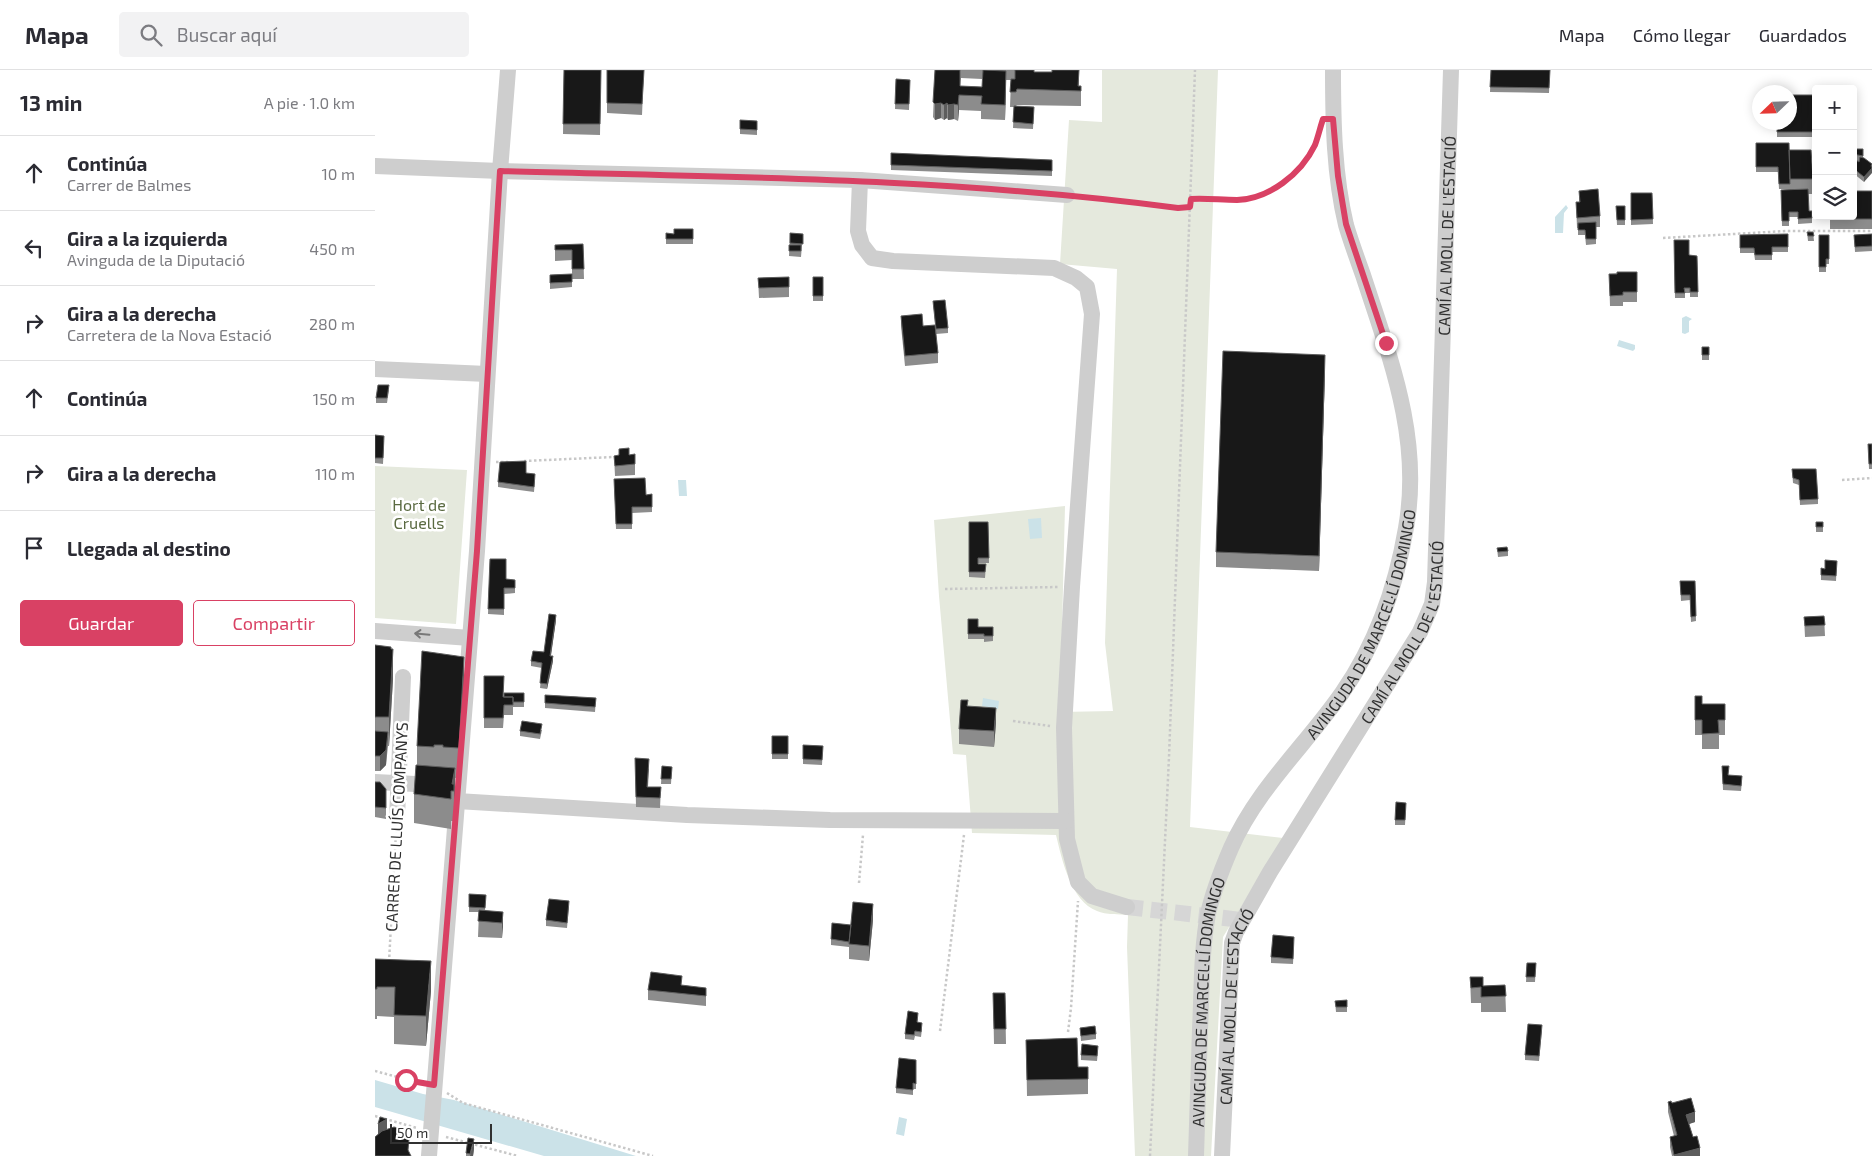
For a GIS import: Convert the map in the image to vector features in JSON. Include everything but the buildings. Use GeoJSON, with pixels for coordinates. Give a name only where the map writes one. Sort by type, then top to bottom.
{"type":"FeatureCollection","features":[{"type":"Feature","properties":{"kind":"street"},"geometry":{"type":"LineString","coordinates":[[429,1156],[470,638],[508,70]]}},
{"type":"Feature","properties":{"kind":"street","name":"AVINGUDA DE MARCEL·LÍ DOMINGO"},"geometry":{"type":"LineString","coordinates":[[1196,1156],[1203,952],[1209,913],[1219,878],[1231,847],[1248,815],[1272,780],[1311,734],[1342,692],[1363,657],[1382,620],[1395,579],[1407,525],[1411,488],[1407,434],[1400,389],[1346,224],[1338,176],[1333,119],[1333,70]]}},
{"type":"Feature","properties":{"kind":"street","name":"CAMÍ AL MOLL DE L'ESTACIÓ"},"geometry":{"type":"LineString","coordinates":[[1222,1156],[1231,951],[1235,932],[1270,872],[1420,632],[1432,604],[1435,582],[1451,70]]}},
{"type":"Feature","properties":{"kind":"street"},"geometry":{"type":"LineString","coordinates":[[375,166],[860,180],[1067,195]]}},
{"type":"Feature","properties":{"kind":"street"},"geometry":{"type":"LineString","coordinates":[[860,180],[858,231],[862,245],[872,258],[893,261],[1054,268],[1076,278],[1087,287],[1091,314],[1064,728],[1067,839],[1078,882],[1091,896],[1127,907]]}},
{"type":"Feature","properties":{"kind":"street"},"geometry":{"type":"LineString","coordinates":[[375,369],[487,374]]}},
{"type":"Feature","properties":{"kind":"street"},"geometry":{"type":"LineString","coordinates":[[375,631],[470,638]]}},
{"type":"Feature","properties":{"kind":"street","name":"CARRER DE LLUÍS COMPANYS"},"geometry":{"type":"LineString","coordinates":[[397,818],[403,677]]}},
{"type":"Feature","properties":{"kind":"street"},"geometry":{"type":"LineString","coordinates":[[375,782],[399,783],[458,793],[687,815],[864,820],[1066,821]]}},
{"type":"Feature","properties":{"kind":"street"},"geometry":{"type":"LineString","coordinates":[[424,979],[443,980]]}},
{"type":"Feature","properties":{"kind":"path"},"geometry":{"type":"LineString","coordinates":[[1150,1156],[1169,757],[1195,70]]}},
{"type":"Feature","properties":{"kind":"path"},"geometry":{"type":"LineString","coordinates":[[1191,199],[1236,200],[1249,198],[1265,193],[1287,181],[1304,162],[1314,146],[1323,119],[1333,119]]}},
{"type":"Feature","properties":{"kind":"path"},"geometry":{"type":"LineString","coordinates":[[1067,195],[1178,208],[1190,207]]}},
{"type":"Feature","properties":{"kind":"path"},"geometry":{"type":"LineString","coordinates":[[1663,238],[1786,231],[1872,231]]}},
{"type":"Feature","properties":{"kind":"path"},"geometry":{"type":"LineString","coordinates":[[518,462],[613,457]]}},
{"type":"Feature","properties":{"kind":"path"},"geometry":{"type":"LineString","coordinates":[[482,462],[509,462]]}},
{"type":"Feature","properties":{"kind":"path"},"geometry":{"type":"LineString","coordinates":[[1842,480],[1872,478]]}},
{"type":"Feature","properties":{"kind":"path"},"geometry":{"type":"LineString","coordinates":[[945,589],[1072,586]]}},
{"type":"Feature","properties":{"kind":"path"},"geometry":{"type":"LineString","coordinates":[[1013,721],[1064,728]]}},
{"type":"Feature","properties":{"kind":"path","name":"CARRER DE LLUÍS COMPANYS"},"geometry":{"type":"LineString","coordinates":[[388,967],[397,818]]}},
{"type":"Feature","properties":{"kind":"path"},"geometry":{"type":"LineString","coordinates":[[859,883],[864,820]]}},
{"type":"Feature","properties":{"kind":"path"},"geometry":{"type":"LineString","coordinates":[[940,1031],[966,821]]}},
{"type":"Feature","properties":{"kind":"path"},"geometry":{"type":"LineString","coordinates":[[1068,1032],[1073,988],[1078,882]]}},
{"type":"Feature","properties":{"kind":"path"},"geometry":{"type":"LineString","coordinates":[[375,1071],[406,1080],[463,1103],[653,1156]]}},
{"type":"Feature","properties":{"kind":"path"},"geometry":{"type":"LineString","coordinates":[[375,1116],[431,1129],[450,1139],[519,1156]]}},
{"type":"Feature","properties":{"kind":"green space"},"geometry":{"type":"Polygon","coordinates":[[[1102,70],[1218,70],[1190,827],[1283,838],[1223,937],[1211,1156],[1135,1156],[1127,947],[1128,915],[1108,914],[1097,911],[1080,898],[1069,879],[1056,835],[972,833],[966,755],[953,754],[934,520],[1065,506],[1060,712],[1113,711],[1105,643],[1117,269],[1060,264],[1069,120],[1102,122],[1102,70]]]}},
{"type":"Feature","properties":{"kind":"green space","name":"Hort de Cruells"},"geometry":{"type":"Polygon","coordinates":[[[375,466],[467,470],[456,624],[375,618],[375,466]]]}},
{"type":"Feature","properties":{"kind":"water"},"geometry":{"type":"Polygon","coordinates":[[[1566,205],[1568,208],[1564,213],[1563,233],[1555,233],[1555,217],[1566,205]]]}},
{"type":"Feature","properties":{"kind":"water"},"geometry":{"type":"Polygon","coordinates":[[[1686,316],[1692,319],[1689,321],[1689,332],[1685,334],[1682,333],[1682,318],[1686,316]]]}},
{"type":"Feature","properties":{"kind":"water"},"geometry":{"type":"Polygon","coordinates":[[[1619,340],[1635,345],[1635,349],[1633,351],[1617,346],[1619,340]]]}},
{"type":"Feature","properties":{"kind":"water"},"geometry":{"type":"Polygon","coordinates":[[[678,480],[686,480],[687,496],[679,496],[678,480]]]}},
{"type":"Feature","properties":{"kind":"water"},"geometry":{"type":"Polygon","coordinates":[[[1041,518],[1042,538],[1030,539],[1028,519],[1041,518]]]}},
{"type":"Feature","properties":{"kind":"water"},"geometry":{"type":"Polygon","coordinates":[[[983,698],[999,701],[998,709],[982,706],[983,698]]]}},
{"type":"Feature","properties":{"kind":"water"},"geometry":{"type":"Polygon","coordinates":[[[375,1080],[423,1094],[454,1100],[636,1156],[544,1156],[375,1107],[375,1080]]]}},
{"type":"Feature","properties":{"kind":"water"},"geometry":{"type":"Polygon","coordinates":[[[899,1117],[907,1119],[904,1136],[896,1134],[899,1117]]]}},
{"type":"Feature","properties":{"kind":"tunnel"},"geometry":{"type":"LineString","coordinates":[[1127,907],[1242,920]]}},
{"type":"Feature","properties":{"kind":"route"},"geometry":{"type":"LineString","coordinates":[[406,1080],[434,1085],[477,551],[500,171],[860,180],[1067,195],[1178,208],[1190,207],[1191,199],[1220,198],[1236,200],[1249,198],[1265,193],[1287,181],[1304,162],[1314,146],[1323,119],[1333,119],[1338,176],[1346,224],[1386,343]]}}]}
